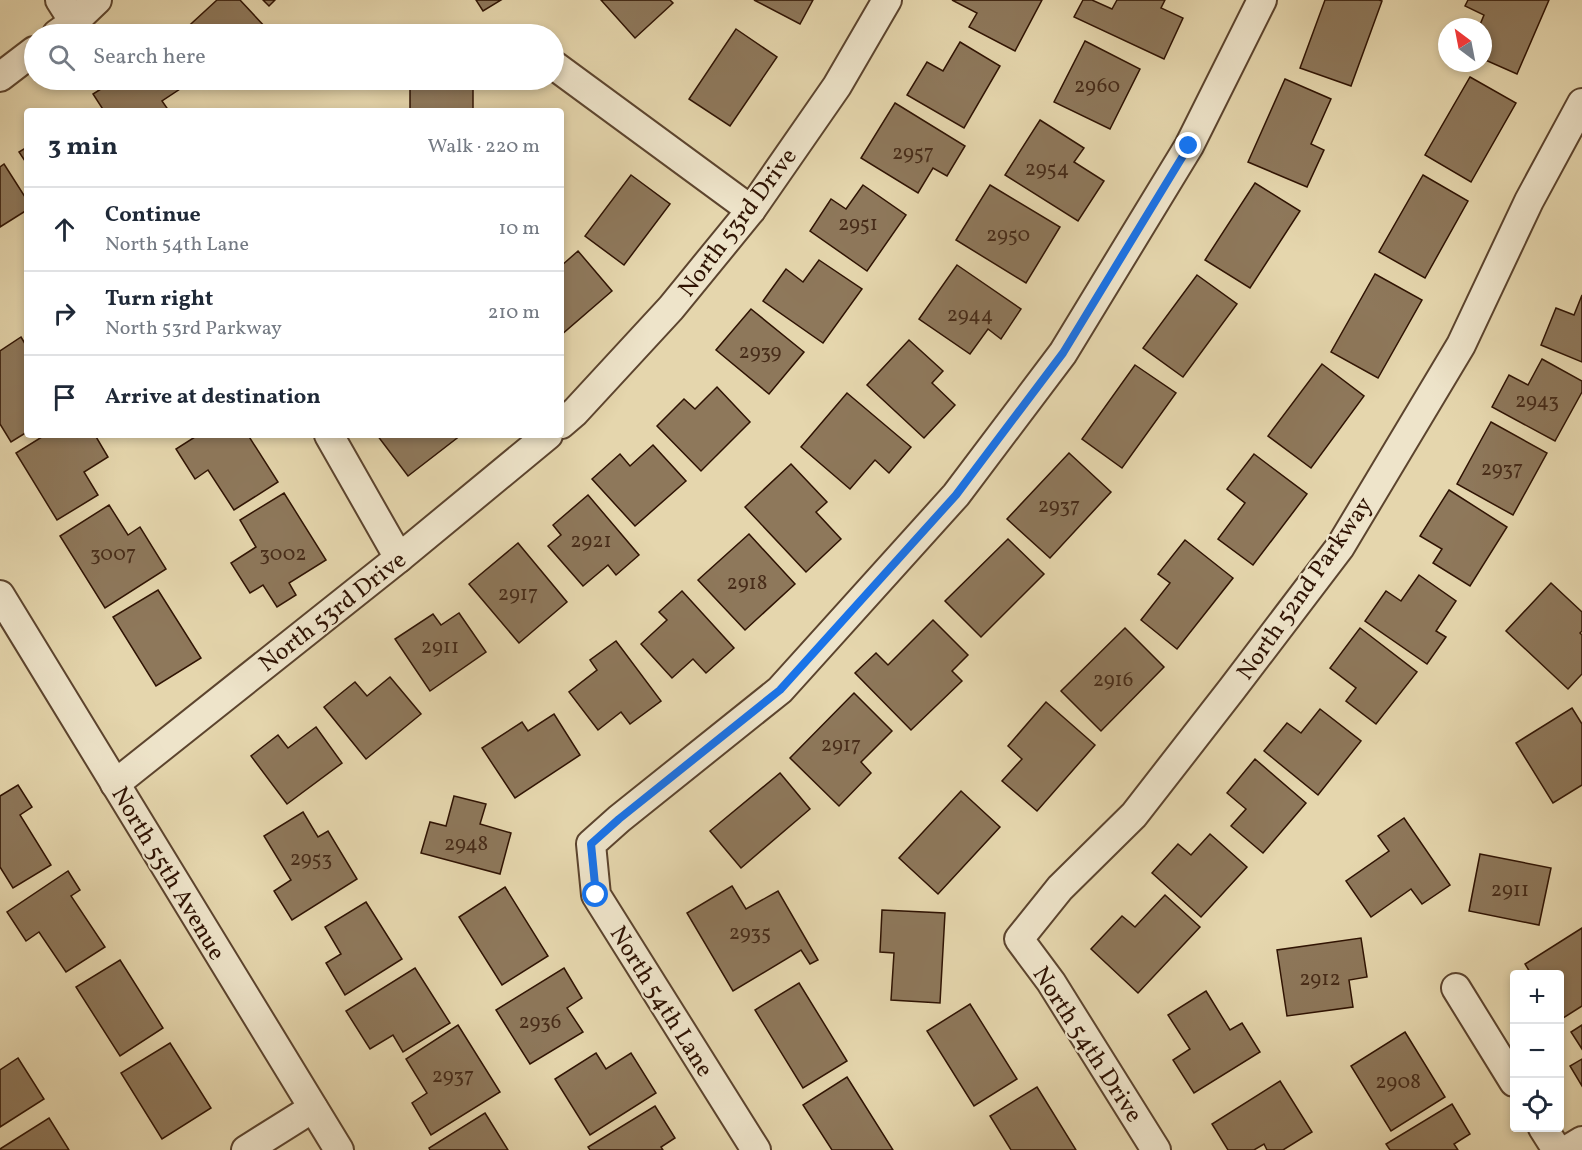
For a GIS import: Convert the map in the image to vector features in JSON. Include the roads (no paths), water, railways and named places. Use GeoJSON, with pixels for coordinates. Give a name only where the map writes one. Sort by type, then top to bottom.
{"type":"FeatureCollection","features":[{"type":"Feature","properties":{"kind":"street"},"geometry":{"type":"LineString","coordinates":[[64,19],[97,0]]}},
{"type":"Feature","properties":{"kind":"street","name":"North 53rd Drive"},"geometry":{"type":"LineString","coordinates":[[564,421],[671,308],[751,210],[837,86],[887,0]]}},
{"type":"Feature","properties":{"kind":"street","name":"North 54th Lane"},"geometry":{"type":"LineString","coordinates":[[756,1150],[596,895],[591,844],[780,690],[956,495],[1063,353],[1189,146],[1262,0]]}},
{"type":"Feature","properties":{"kind":"street"},"geometry":{"type":"LineString","coordinates":[[0,77],[24,59]]}},
{"type":"Feature","properties":{"kind":"street"},"geometry":{"type":"LineString","coordinates":[[564,73],[751,210]]}},
{"type":"Feature","properties":{"kind":"street","name":"North 52nd Parkway"},"geometry":{"type":"LineString","coordinates":[[1019,939],[1060,888],[1134,815],[1340,547],[1461,345],[1529,201],[1582,103]]}},
{"type":"Feature","properties":{"kind":"street"},"geometry":{"type":"LineString","coordinates":[[331,438],[399,558]]}},
{"type":"Feature","properties":{"kind":"street","name":"North 53rd Drive"},"geometry":{"type":"LineString","coordinates":[[114,784],[399,558],[544,438]]}},
{"type":"Feature","properties":{"kind":"street","name":"North 55th Avenue"},"geometry":{"type":"LineString","coordinates":[[0,595],[339,1150]]}},
{"type":"Feature","properties":{"kind":"street","name":"North 54th Drive"},"geometry":{"type":"LineString","coordinates":[[1019,939],[1051,982],[1156,1150]]}},
{"type":"Feature","properties":{"kind":"street"},"geometry":{"type":"LineString","coordinates":[[1456,988],[1512,1078]]}},
{"type":"Feature","properties":{"kind":"street"},"geometry":{"type":"LineString","coordinates":[[246,1150],[313,1108]]}},
{"type":"Feature","properties":{"kind":"street"},"geometry":{"type":"LineString","coordinates":[[1546,1132],[1557,1150]]}},
{"type":"Feature","properties":{"kind":"street"},"geometry":{"type":"LineString","coordinates":[[1567,1150],[1582,1141]]}}]}
